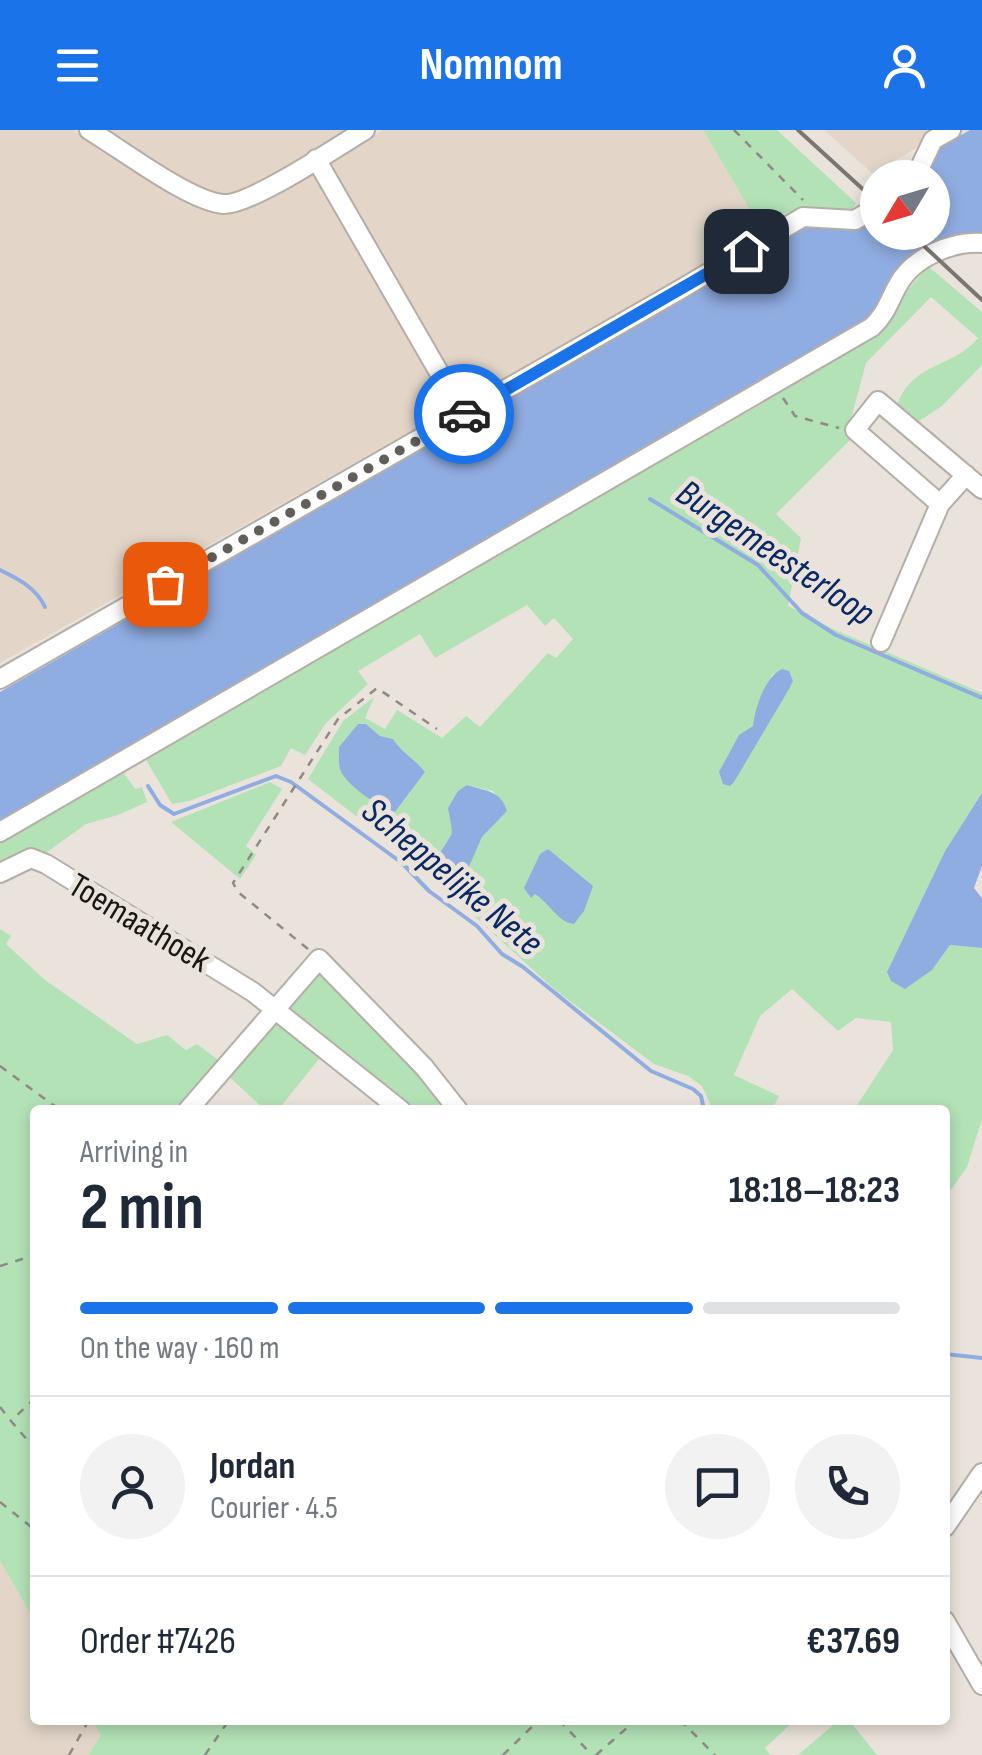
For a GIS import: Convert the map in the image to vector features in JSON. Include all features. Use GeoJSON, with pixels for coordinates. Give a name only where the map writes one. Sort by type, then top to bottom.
{"type":"FeatureCollection","features":[{"type":"Feature","properties":{"kind":"street"},"geometry":{"type":"LineString","coordinates":[[89,130],[198,197],[226,204],[255,195],[365,130]]}},
{"type":"Feature","properties":{"kind":"street"},"geometry":{"type":"LineString","coordinates":[[924,160],[933,140],[950,130]]}},
{"type":"Feature","properties":{"kind":"street"},"geometry":{"type":"LineString","coordinates":[[316,159],[463,414]]}},
{"type":"Feature","properties":{"kind":"street"},"geometry":{"type":"LineString","coordinates":[[0,679],[802,217],[855,220],[860,217]]}},
{"type":"Feature","properties":{"kind":"street"},"geometry":{"type":"LineString","coordinates":[[0,832],[872,327],[884,316],[906,272],[955,243],[982,243]]}},
{"type":"Feature","properties":{"kind":"street"},"geometry":{"type":"LineString","coordinates":[[940,504],[855,430],[878,400],[982,489]]}},
{"type":"Feature","properties":{"kind":"street"},"geometry":{"type":"LineString","coordinates":[[881,642],[940,504],[966,475]]}},
{"type":"Feature","properties":{"kind":"street","name":"Toemaathoek"},"geometry":{"type":"LineString","coordinates":[[0,873],[31,858],[46,864],[275,1008],[394,1105]]}},
{"type":"Feature","properties":{"kind":"street"},"geometry":{"type":"LineString","coordinates":[[192,1105],[319,958],[424,1066],[454,1105]]}},
{"type":"Feature","properties":{"kind":"street"},"geometry":{"type":"LineString","coordinates":[[950,1521],[982,1474]]}},
{"type":"Feature","properties":{"kind":"street"},"geometry":{"type":"LineString","coordinates":[[950,1630],[982,1685]]}},
{"type":"Feature","properties":{"kind":"path"},"geometry":{"type":"LineString","coordinates":[[734,130],[804,201],[802,217]]}},
{"type":"Feature","properties":{"kind":"path"},"geometry":{"type":"LineString","coordinates":[[774,383],[795,416],[855,430]]}},
{"type":"Feature","properties":{"kind":"path"},"geometry":{"type":"LineString","coordinates":[[319,958],[238,892],[233,883],[338,719],[377,688],[438,729]]}},
{"type":"Feature","properties":{"kind":"path"},"geometry":{"type":"LineString","coordinates":[[0,1066],[53,1105]]}},
{"type":"Feature","properties":{"kind":"path"},"geometry":{"type":"LineString","coordinates":[[0,1266],[30,1257]]}},
{"type":"Feature","properties":{"kind":"path"},"geometry":{"type":"LineString","coordinates":[[11,1421],[30,1403]]}},
{"type":"Feature","properties":{"kind":"path"},"geometry":{"type":"LineString","coordinates":[[0,1407],[30,1443]]}},
{"type":"Feature","properties":{"kind":"path"},"geometry":{"type":"LineString","coordinates":[[0,1502],[30,1526]]}},
{"type":"Feature","properties":{"kind":"path"},"geometry":{"type":"LineString","coordinates":[[69,1755],[86,1725]]}},
{"type":"Feature","properties":{"kind":"path"},"geometry":{"type":"LineString","coordinates":[[204,1755],[225,1725]]}},
{"type":"Feature","properties":{"kind":"path"},"geometry":{"type":"LineString","coordinates":[[503,1755],[534,1725]]}},
{"type":"Feature","properties":{"kind":"path"},"geometry":{"type":"LineString","coordinates":[[564,1725],[594,1755],[630,1725]]}},
{"type":"Feature","properties":{"kind":"path"},"geometry":{"type":"LineString","coordinates":[[685,1725],[715,1755]]}},
{"type":"Feature","properties":{"kind":"shaded area"},"geometry":{"type":"Polygon","coordinates":[[[0,130],[73,130],[200,208],[222,214],[245,209],[383,130],[703,130],[763,232],[0,663],[0,130]]]}},
{"type":"Feature","properties":{"kind":"shaded area"},"geometry":{"type":"Polygon","coordinates":[[[104,130],[347,130],[240,193],[219,196],[204,191],[104,130]]]}},
{"type":"Feature","properties":{"kind":"shaded area"},"geometry":{"type":"Polygon","coordinates":[[[824,130],[946,130],[896,160],[860,162],[824,130]]]}},
{"type":"Feature","properties":{"kind":"shaded area"},"geometry":{"type":"Polygon","coordinates":[[[0,1561],[30,1612],[30,1725],[95,1725],[101,1735],[88,1755],[0,1755],[0,1561]]]}},
{"type":"Feature","properties":{"kind":"green space"},"geometry":{"type":"Polygon","coordinates":[[[703,130],[777,130],[856,203],[850,213],[790,212],[770,222],[763,232],[703,130]]]}},
{"type":"Feature","properties":{"kind":"green space"},"geometry":{"type":"Polygon","coordinates":[[[929,267],[982,312],[982,365],[942,406],[919,421],[897,405],[913,380],[978,338],[931,297],[866,363],[848,430],[852,438],[776,514],[801,538],[788,606],[982,693],[982,793],[945,851],[887,972],[932,970],[950,945],[982,948],[982,1119],[967,1167],[950,1191],[950,1105],[857,1105],[893,1050],[891,1022],[856,1018],[838,1031],[792,989],[760,1016],[734,1075],[779,1096],[774,1105],[711,1105],[702,1086],[688,1076],[654,1064],[554,989],[413,860],[308,779],[343,721],[374,697],[365,718],[385,729],[397,710],[442,738],[466,716],[480,727],[548,653],[556,658],[573,639],[554,618],[545,626],[527,605],[435,658],[420,634],[358,671],[368,684],[326,723],[305,755],[291,748],[281,766],[189,801],[172,804],[146,760],[637,473],[742,416],[843,353],[883,322],[929,267]],[[773,673],[753,726],[744,734],[720,781],[789,689],[773,673]],[[366,724],[358,725],[339,747],[358,787],[373,801],[395,812],[425,772],[393,739],[380,736],[366,724]],[[467,785],[452,841],[439,855],[450,872],[467,870],[482,837],[507,811],[493,791],[467,785]]]}},
{"type":"Feature","properties":{"kind":"green space"},"geometry":{"type":"Polygon","coordinates":[[[124,773],[135,789],[142,787],[147,802],[86,824],[43,855],[31,849],[0,866],[0,841],[124,773]]]}},
{"type":"Feature","properties":{"kind":"green space"},"geometry":{"type":"Polygon","coordinates":[[[270,782],[282,789],[246,846],[256,855],[240,879],[171,822],[270,782]]]}},
{"type":"Feature","properties":{"kind":"green space"},"geometry":{"type":"Polygon","coordinates":[[[0,929],[11,936],[6,944],[45,980],[137,1044],[167,1035],[186,1050],[197,1044],[221,1062],[182,1105],[30,1105],[30,1612],[0,1561],[0,929]]]}},
{"type":"Feature","properties":{"kind":"green space"},"geometry":{"type":"Polygon","coordinates":[[[321,971],[330,977],[447,1105],[403,1105],[290,1012],[288,1002],[311,974],[321,971]]]}},
{"type":"Feature","properties":{"kind":"green space"},"geometry":{"type":"Polygon","coordinates":[[[279,1021],[323,1054],[282,1105],[260,1105],[225,1073],[265,1024],[279,1021]]]}},
{"type":"Feature","properties":{"kind":"green space"},"geometry":{"type":"Polygon","coordinates":[[[95,1725],[790,1725],[765,1748],[770,1755],[88,1755],[101,1735],[95,1725]]]}},
{"type":"Feature","properties":{"kind":"green space"},"geometry":{"type":"Polygon","coordinates":[[[833,1725],[853,1725],[877,1755],[798,1755],[833,1725]]]}},
{"type":"Feature","properties":{"kind":"water"},"geometry":{"type":"Polygon","coordinates":[[[970,130],[982,130],[982,235],[960,234],[950,240],[950,160],[930,160],[936,149],[970,130]]]}},
{"type":"Feature","properties":{"kind":"water"},"geometry":{"type":"Polygon","coordinates":[[[860,216],[860,250],[932,250],[899,269],[878,313],[0,820],[0,692],[806,224],[860,216]]]}},
{"type":"Feature","properties":{"kind":"water"},"geometry":{"type":"Polygon","coordinates":[[[782,669],[789,671],[793,681],[789,689],[734,782],[730,786],[723,784],[719,772],[739,735],[753,726],[766,686],[782,669]]]}},
{"type":"Feature","properties":{"kind":"water"},"geometry":{"type":"Polygon","coordinates":[[[358,724],[366,724],[380,736],[393,739],[425,772],[395,812],[365,796],[341,772],[339,747],[358,724]]]}},
{"type":"Feature","properties":{"kind":"water"},"geometry":{"type":"Polygon","coordinates":[[[467,785],[496,795],[507,811],[482,837],[467,871],[459,877],[442,864],[439,855],[451,834],[448,808],[458,791],[467,785]]]}},
{"type":"Feature","properties":{"kind":"water"},"geometry":{"type":"Polygon","coordinates":[[[982,793],[982,866],[974,888],[982,898],[982,948],[950,945],[932,970],[905,989],[891,981],[887,972],[945,851],[982,793]]]}},
{"type":"Feature","properties":{"kind":"water"},"geometry":{"type":"Polygon","coordinates":[[[548,849],[593,886],[584,911],[574,924],[535,894],[531,898],[524,888],[540,854],[548,849]]]}},
{"type":"Feature","properties":{"kind":"waterway","name":"Burgemeesterloop"},"geometry":{"type":"LineString","coordinates":[[650,499],[758,565],[802,613],[836,635],[982,698]]}},
{"type":"Feature","properties":{"kind":"waterway","name":"Scheppelijke Nete"},"geometry":{"type":"LineString","coordinates":[[0,570],[32,589],[45,607]]}},
{"type":"Feature","properties":{"kind":"waterway","name":"Scheppelijke Nete"},"geometry":{"type":"LineString","coordinates":[[148,786],[160,805],[174,814],[276,776],[291,782],[402,863],[429,891],[477,926],[502,954],[651,1071],[693,1089],[701,1096],[703,1105]]}},
{"type":"Feature","properties":{"kind":"waterway","name":"Scheppelijke Nete"},"geometry":{"type":"LineString","coordinates":[[950,1355],[982,1358]]}},
{"type":"Feature","properties":{"kind":"railway"},"geometry":{"type":"LineString","coordinates":[[798,130],[860,187]]}},
{"type":"Feature","properties":{"kind":"railway"},"geometry":{"type":"LineString","coordinates":[[928,250],[982,300]]}},
{"type":"Feature","properties":{"kind":"way so far"},"geometry":{"type":"LineString","coordinates":[[165,584],[464,414]]}},
{"type":"Feature","properties":{"kind":"route"},"geometry":{"type":"LineString","coordinates":[[464,414],[746,251]]}}]}
